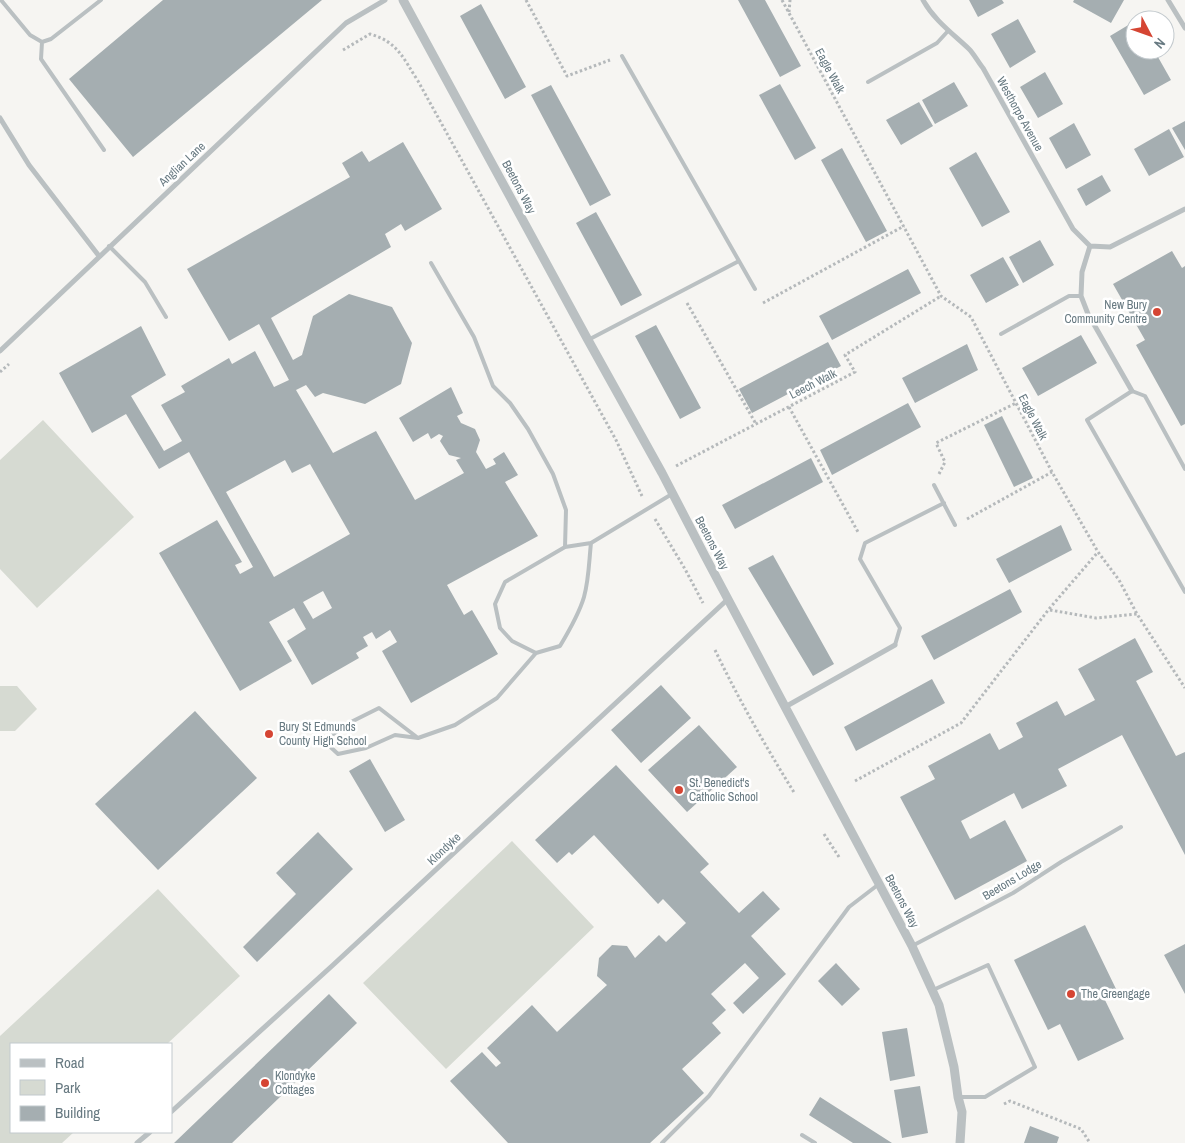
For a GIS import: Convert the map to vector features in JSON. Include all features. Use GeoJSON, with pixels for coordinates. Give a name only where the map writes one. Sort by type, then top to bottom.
{"type":"FeatureCollection","features":[{"type":"Feature","properties":{"kind":"street","name":"Anglian Lane"},"geometry":{"type":"LineString","coordinates":[[0,351],[346,22],[385,0]]}},
{"type":"Feature","properties":{"kind":"street","name":"Beetons Way"},"geometry":{"type":"LineString","coordinates":[[403,0],[662,472],[912,946],[939,1005],[950,1050],[962,1112],[960,1143]]}},
{"type":"Feature","properties":{"kind":"street","name":"Westhorpe Avenue"},"geometry":{"type":"LineString","coordinates":[[922,0],[948,31],[970,50],[1073,229],[1090,246]]}},
{"type":"Feature","properties":{"kind":"street"},"geometry":{"type":"LineString","coordinates":[[1168,0],[1185,28]]}},
{"type":"Feature","properties":{"kind":"street"},"geometry":{"type":"LineString","coordinates":[[0,118],[29,165],[99,256]]}},
{"type":"Feature","properties":{"kind":"street"},"geometry":{"type":"LineString","coordinates":[[1132,391],[1088,314],[1082,296],[1082,272],[1090,246],[1110,246],[1185,209]]}},
{"type":"Feature","properties":{"kind":"street","name":"Klondyke"},"geometry":{"type":"LineString","coordinates":[[172,1111],[333,966],[728,599]]}},
{"type":"Feature","properties":{"kind":"street"},"geometry":{"type":"LineString","coordinates":[[785,707],[895,645]]}},
{"type":"Feature","properties":{"kind":"street"},"geometry":{"type":"LineString","coordinates":[[137,1143],[149,1133]]}},
{"type":"Feature","properties":{"kind":"lane"},"geometry":{"type":"LineString","coordinates":[[1,0],[30,35],[42,42],[51,39],[101,0]]}},
{"type":"Feature","properties":{"kind":"lane"},"geometry":{"type":"LineString","coordinates":[[868,82],[937,43],[948,31]]}},
{"type":"Feature","properties":{"kind":"lane"},"geometry":{"type":"LineString","coordinates":[[42,42],[41,59],[104,150]]}},
{"type":"Feature","properties":{"kind":"lane"},"geometry":{"type":"LineString","coordinates":[[622,56],[755,289]]}},
{"type":"Feature","properties":{"kind":"lane"},"geometry":{"type":"LineString","coordinates":[[110,246],[145,282],[166,317]]}},
{"type":"Feature","properties":{"kind":"lane"},"geometry":{"type":"LineString","coordinates":[[588,340],[739,261]]}},
{"type":"Feature","properties":{"kind":"lane"},"geometry":{"type":"LineString","coordinates":[[431,263],[474,337],[493,386],[510,403],[524,423],[553,474],[566,510],[565,548]]}},
{"type":"Feature","properties":{"kind":"lane"},"geometry":{"type":"LineString","coordinates":[[1001,334],[1069,296],[1082,296]]}},
{"type":"Feature","properties":{"kind":"lane"},"geometry":{"type":"LineString","coordinates":[[1185,469],[1145,396],[1132,391],[1087,420],[1185,592]]}},
{"type":"Feature","properties":{"kind":"lane"},"geometry":{"type":"LineString","coordinates":[[934,485],[955,525]]}},
{"type":"Feature","properties":{"kind":"lane"},"geometry":{"type":"LineString","coordinates":[[536,653],[512,641],[500,628],[494,604],[505,582],[565,548],[591,542],[672,494]]}},
{"type":"Feature","properties":{"kind":"lane"},"geometry":{"type":"LineString","coordinates":[[895,645],[900,628],[860,559],[865,544],[944,503]]}},
{"type":"Feature","properties":{"kind":"lane"},"geometry":{"type":"LineString","coordinates":[[418,738],[379,708],[347,724],[324,741],[338,754],[366,748],[395,735],[418,738],[455,725],[497,698],[536,653],[560,646],[583,599],[588,576],[591,542]]}},
{"type":"Feature","properties":{"kind":"lane","name":"Beetons Lodge"},"geometry":{"type":"LineString","coordinates":[[912,946],[1013,893],[1121,827]]}},
{"type":"Feature","properties":{"kind":"lane"},"geometry":{"type":"LineString","coordinates":[[662,1143],[709,1096],[849,907],[879,884]]}},
{"type":"Feature","properties":{"kind":"lane"},"geometry":{"type":"LineString","coordinates":[[932,990],[988,965],[1035,1067],[985,1097],[958,1097]]}},
{"type":"Feature","properties":{"kind":"lane"},"geometry":{"type":"LineString","coordinates":[[802,1135],[815,1143]]}},
{"type":"Feature","properties":{"kind":"path"},"geometry":{"type":"LineString","coordinates":[[526,0],[567,76],[622,56]]}},
{"type":"Feature","properties":{"kind":"path","name":"Eagle Walk"},"geometry":{"type":"LineString","coordinates":[[782,0],[941,296],[971,317],[1052,472],[1098,552],[1119,580],[1137,614],[1185,687]]}},
{"type":"Feature","properties":{"kind":"path"},"geometry":{"type":"LineString","coordinates":[[789,13],[790,0]]}},
{"type":"Feature","properties":{"kind":"path"},"geometry":{"type":"LineString","coordinates":[[337,54],[344,48],[370,34],[384,38],[394,45],[418,80],[612,431],[648,508],[685,569],[702,603]]}},
{"type":"Feature","properties":{"kind":"path"},"geometry":{"type":"LineString","coordinates":[[755,289],[764,303],[904,226]]}},
{"type":"Feature","properties":{"kind":"path"},"geometry":{"type":"LineString","coordinates":[[680,292],[756,424]]}},
{"type":"Feature","properties":{"kind":"path","name":"Leech Walk"},"geometry":{"type":"LineString","coordinates":[[662,472],[855,372],[845,355],[941,296]]}},
{"type":"Feature","properties":{"kind":"path"},"geometry":{"type":"LineString","coordinates":[[0,372],[14,359]]}},
{"type":"Feature","properties":{"kind":"path"},"geometry":{"type":"LineString","coordinates":[[934,485],[945,462],[936,443],[1016,403]]}},
{"type":"Feature","properties":{"kind":"path"},"geometry":{"type":"LineString","coordinates":[[789,407],[865,544]]}},
{"type":"Feature","properties":{"kind":"path"},"geometry":{"type":"LineString","coordinates":[[955,525],[1052,472]]}},
{"type":"Feature","properties":{"kind":"path"},"geometry":{"type":"LineString","coordinates":[[854,782],[962,723],[1049,609],[1098,552]]}},
{"type":"Feature","properties":{"kind":"path"},"geometry":{"type":"LineString","coordinates":[[1049,609],[1096,618],[1137,614]]}},
{"type":"Feature","properties":{"kind":"path"},"geometry":{"type":"LineString","coordinates":[[715,650],[743,707],[795,794]]}},
{"type":"Feature","properties":{"kind":"path"},"geometry":{"type":"LineString","coordinates":[[824,834],[839,857]]}},
{"type":"Feature","properties":{"kind":"path"},"geometry":{"type":"LineString","coordinates":[[1003,1105],[1010,1101],[1081,1129],[1090,1143]]}},
{"type":"Feature","properties":{"kind":"green space"},"geometry":{"type":"Polygon","coordinates":[[[43,420],[134,517],[37,608],[0,569],[0,460],[43,420]]]}},
{"type":"Feature","properties":{"kind":"green space"},"geometry":{"type":"Polygon","coordinates":[[[0,686],[17,686],[37,709],[15,731],[0,731],[0,686]]]}},
{"type":"Feature","properties":{"kind":"green space"},"geometry":{"type":"Polygon","coordinates":[[[512,841],[594,927],[446,1069],[363,983],[512,841]]]}},
{"type":"Feature","properties":{"kind":"green space"},"geometry":{"type":"Polygon","coordinates":[[[158,889],[240,976],[168,1043],[10,1043],[10,1133],[73,1133],[62,1143],[0,1143],[0,1036],[158,889]]]}},
{"type":"Feature","properties":{"kind":"building"},"geometry":{"type":"Polygon","coordinates":[[[163,0],[322,0],[133,157],[69,79],[163,0]]]}},
{"type":"Feature","properties":{"kind":"building"},"geometry":{"type":"Polygon","coordinates":[[[738,0],[765,0],[801,66],[780,77],[738,0]]]}},
{"type":"Feature","properties":{"kind":"building"},"geometry":{"type":"Polygon","coordinates":[[[969,0],[1002,0],[1004,3],[978,17],[969,0]]]}},
{"type":"Feature","properties":{"kind":"building"},"geometry":{"type":"Polygon","coordinates":[[[1074,0],[1124,0],[1111,23],[1073,2],[1074,0]]]}},
{"type":"Feature","properties":{"kind":"building"},"geometry":{"type":"Polygon","coordinates":[[[481,4],[526,87],[505,99],[460,16],[481,4]]]}},
{"type":"Feature","properties":{"kind":"building"},"geometry":{"type":"Polygon","coordinates":[[[1018,19],[1036,52],[1010,68],[991,34],[1018,19]]]}},
{"type":"Feature","properties":{"kind":"building"},"geometry":{"type":"Polygon","coordinates":[[[1125,27],[1125,60],[1160,60],[1171,80],[1144,95],[1110,36],[1125,27]]]}},
{"type":"Feature","properties":{"kind":"building"},"geometry":{"type":"Polygon","coordinates":[[[1045,72],[1063,104],[1038,118],[1020,87],[1045,72]]]}},
{"type":"Feature","properties":{"kind":"building"},"geometry":{"type":"Polygon","coordinates":[[[954,82],[968,106],[935,124],[922,100],[954,82]]]}},
{"type":"Feature","properties":{"kind":"building"},"geometry":{"type":"Polygon","coordinates":[[[780,84],[816,148],[795,160],[759,95],[780,84]]]}},
{"type":"Feature","properties":{"kind":"building"},"geometry":{"type":"Polygon","coordinates":[[[551,85],[611,195],[590,206],[531,95],[551,85]]]}},
{"type":"Feature","properties":{"kind":"building"},"geometry":{"type":"Polygon","coordinates":[[[919,102],[933,126],[901,145],[886,120],[919,102]]]}},
{"type":"Feature","properties":{"kind":"building"},"geometry":{"type":"Polygon","coordinates":[[[1185,121],[1185,150],[1172,128],[1185,121]]]}},
{"type":"Feature","properties":{"kind":"building"},"geometry":{"type":"Polygon","coordinates":[[[1074,123],[1091,155],[1066,169],[1049,138],[1074,123]]]}},
{"type":"Feature","properties":{"kind":"building"},"geometry":{"type":"Polygon","coordinates":[[[1169,129],[1184,157],[1149,176],[1134,149],[1169,129]]]}},
{"type":"Feature","properties":{"kind":"building"},"geometry":{"type":"Polygon","coordinates":[[[403,142],[442,209],[405,231],[401,224],[385,234],[391,247],[271,318],[293,360],[302,355],[313,316],[349,294],[392,307],[412,343],[401,384],[365,404],[323,393],[315,397],[306,385],[296,390],[333,453],[376,431],[415,500],[464,473],[456,460],[461,458],[449,455],[440,441],[443,436],[439,434],[431,439],[428,433],[413,442],[399,418],[451,387],[463,413],[457,416],[461,423],[475,429],[480,440],[476,452],[486,469],[496,464],[493,459],[504,452],[518,475],[505,482],[538,536],[447,585],[464,615],[472,610],[498,654],[411,703],[382,651],[397,642],[390,630],[376,639],[372,632],[363,637],[368,646],[356,653],[359,658],[312,685],[287,641],[306,629],[294,608],[269,622],[292,661],[240,691],[159,553],[217,520],[242,562],[235,565],[240,574],[253,567],[189,452],[159,469],[126,414],[92,433],[59,373],[141,326],[166,375],[131,396],[164,451],[182,441],[161,405],[185,392],[181,386],[229,358],[232,364],[255,351],[274,387],[289,380],[259,324],[229,341],[187,269],[350,177],[342,163],[362,151],[369,162],[403,142]],[[285,460],[226,492],[274,577],[350,534],[310,464],[292,473],[285,460]],[[323,591],[303,602],[313,619],[332,608],[323,591]]]}},
{"type":"Feature","properties":{"kind":"building"},"geometry":{"type":"Polygon","coordinates":[[[842,148],[887,231],[866,242],[821,160],[842,148]]]}},
{"type":"Feature","properties":{"kind":"building"},"geometry":{"type":"Polygon","coordinates":[[[976,152],[1010,212],[982,227],[949,168],[976,152]]]}},
{"type":"Feature","properties":{"kind":"building"},"geometry":{"type":"Polygon","coordinates":[[[1102,175],[1111,191],[1086,206],[1077,189],[1102,175]]]}},
{"type":"Feature","properties":{"kind":"building"},"geometry":{"type":"Polygon","coordinates":[[[596,212],[642,295],[621,306],[576,223],[596,212]]]}},
{"type":"Feature","properties":{"kind":"building"},"geometry":{"type":"Polygon","coordinates":[[[1040,240],[1054,265],[1023,283],[1009,257],[1040,240]]]}},
{"type":"Feature","properties":{"kind":"building","name":"New Bury Community Centre"},"geometry":{"type":"Polygon","coordinates":[[[1172,251],[1182,268],[1185,266],[1185,424],[1181,426],[1136,345],[1145,340],[1113,284],[1172,251]]]}},
{"type":"Feature","properties":{"kind":"building"},"geometry":{"type":"Polygon","coordinates":[[[1003,257],[1019,285],[986,303],[970,275],[1003,257]]]}},
{"type":"Feature","properties":{"kind":"building"},"geometry":{"type":"Polygon","coordinates":[[[908,269],[921,293],[832,340],[819,316],[908,269]]]}},
{"type":"Feature","properties":{"kind":"building"},"geometry":{"type":"Polygon","coordinates":[[[656,325],[701,408],[680,419],[635,336],[656,325]]]}},
{"type":"Feature","properties":{"kind":"building"},"geometry":{"type":"Polygon","coordinates":[[[1081,335],[1097,363],[1038,396],[1022,368],[1081,335]]]}},
{"type":"Feature","properties":{"kind":"building"},"geometry":{"type":"Polygon","coordinates":[[[828,342],[841,366],[752,413],[739,389],[828,342]]]}},
{"type":"Feature","properties":{"kind":"building"},"geometry":{"type":"Polygon","coordinates":[[[967,344],[978,370],[915,403],[902,378],[967,344]]]}},
{"type":"Feature","properties":{"kind":"building"},"geometry":{"type":"Polygon","coordinates":[[[908,403],[921,427],[832,475],[820,450],[908,403]]]}},
{"type":"Feature","properties":{"kind":"building"},"geometry":{"type":"Polygon","coordinates":[[[1002,416],[1033,478],[1014,487],[984,425],[1002,416]]]}},
{"type":"Feature","properties":{"kind":"building"},"geometry":{"type":"Polygon","coordinates":[[[811,458],[823,482],[735,529],[722,505],[811,458]]]}},
{"type":"Feature","properties":{"kind":"building"},"geometry":{"type":"Polygon","coordinates":[[[1061,525],[1072,550],[1009,583],[996,559],[1061,525]]]}},
{"type":"Feature","properties":{"kind":"building"},"geometry":{"type":"Polygon","coordinates":[[[773,555],[834,664],[813,676],[748,568],[773,555]]]}},
{"type":"Feature","properties":{"kind":"building"},"geometry":{"type":"Polygon","coordinates":[[[1010,589],[1022,612],[934,660],[921,636],[1010,589]]]}},
{"type":"Feature","properties":{"kind":"building"},"geometry":{"type":"Polygon","coordinates":[[[1135,638],[1153,672],[1136,681],[1176,756],[1185,752],[1185,855],[1122,735],[1058,769],[1067,786],[1022,809],[1014,793],[961,821],[970,839],[1005,820],[1027,861],[955,900],[900,797],[935,779],[928,766],[990,733],[999,750],[1023,737],[1016,723],[1057,701],[1065,716],[1095,700],[1078,669],[1135,638]]]}},
{"type":"Feature","properties":{"kind":"building"},"geometry":{"type":"Polygon","coordinates":[[[932,679],[945,703],[856,751],[844,727],[932,679]]]}},
{"type":"Feature","properties":{"kind":"building"},"geometry":{"type":"Polygon","coordinates":[[[661,685],[691,718],[641,763],[611,730],[661,685]]]}},
{"type":"Feature","properties":{"kind":"building"},"geometry":{"type":"Polygon","coordinates":[[[195,711],[257,778],[158,870],[95,804],[195,711]]]}},
{"type":"Feature","properties":{"kind":"building"},"geometry":{"type":"Polygon","coordinates":[[[699,725],[737,767],[687,812],[648,770],[699,725]]]}},
{"type":"Feature","properties":{"kind":"building"},"geometry":{"type":"Polygon","coordinates":[[[370,759],[405,820],[385,832],[349,771],[370,759]]]}},
{"type":"Feature","properties":{"kind":"building"},"geometry":{"type":"Polygon","coordinates":[[[616,765],[709,864],[700,872],[739,913],[763,891],[780,909],[751,936],[786,974],[743,1014],[733,1003],[759,978],[745,963],[711,994],[726,1010],[712,1023],[721,1033],[682,1069],[704,1093],[650,1143],[508,1143],[450,1081],[482,1052],[496,1067],[501,1063],[487,1048],[532,1005],[557,1032],[607,985],[597,976],[599,958],[612,945],[627,946],[635,958],[659,935],[666,942],[686,923],[663,899],[658,904],[594,835],[572,855],[569,852],[557,863],[535,840],[616,765]]]}},
{"type":"Feature","properties":{"kind":"building"},"geometry":{"type":"Polygon","coordinates":[[[318,832],[353,869],[257,962],[243,947],[296,894],[276,873],[318,832]]]}},
{"type":"Feature","properties":{"kind":"building","name":"The Greengage"},"geometry":{"type":"Polygon","coordinates":[[[1085,925],[1117,991],[1104,998],[1124,1039],[1078,1061],[1060,1024],[1048,1030],[1014,960],[1085,925]]]}},
{"type":"Feature","properties":{"kind":"building"},"geometry":{"type":"Polygon","coordinates":[[[1185,944],[1185,994],[1164,955],[1185,944]]]}},
{"type":"Feature","properties":{"kind":"building"},"geometry":{"type":"Polygon","coordinates":[[[836,963],[860,989],[842,1006],[818,981],[836,963]]]}},
{"type":"Feature","properties":{"kind":"building","name":"Klondyke Cottages"},"geometry":{"type":"Polygon","coordinates":[[[329,994],[357,1023],[232,1143],[174,1143],[329,994]]]}},
{"type":"Feature","properties":{"kind":"building"},"geometry":{"type":"Polygon","coordinates":[[[907,1028],[915,1076],[890,1081],[882,1032],[907,1028]]]}},
{"type":"Feature","properties":{"kind":"building"},"geometry":{"type":"Polygon","coordinates":[[[920,1086],[928,1133],[902,1138],[894,1090],[920,1086]]]}},
{"type":"Feature","properties":{"kind":"building"},"geometry":{"type":"Polygon","coordinates":[[[820,1097],[892,1143],[853,1143],[809,1115],[820,1097]]]}},
{"type":"Feature","properties":{"kind":"building"},"geometry":{"type":"Polygon","coordinates":[[[1030,1126],[1059,1137],[1057,1143],[1024,1143],[1030,1126]]]}},
{"type":"Feature","properties":{"kind":"place","name":"New Bury Community Centre"},"geometry":{"type":"Point","coordinates":[1157,312]}},
{"type":"Feature","properties":{"kind":"place","name":"Bury St Edmunds County High School"},"geometry":{"type":"Point","coordinates":[269,734]}},
{"type":"Feature","properties":{"kind":"place","name":"St. Benedict's Catholic School"},"geometry":{"type":"Point","coordinates":[679,790]}},
{"type":"Feature","properties":{"kind":"place","name":"The Greengage"},"geometry":{"type":"Point","coordinates":[1071,994]}},
{"type":"Feature","properties":{"kind":"place","name":"Klondyke Cottages"},"geometry":{"type":"Point","coordinates":[265,1083]}}]}
